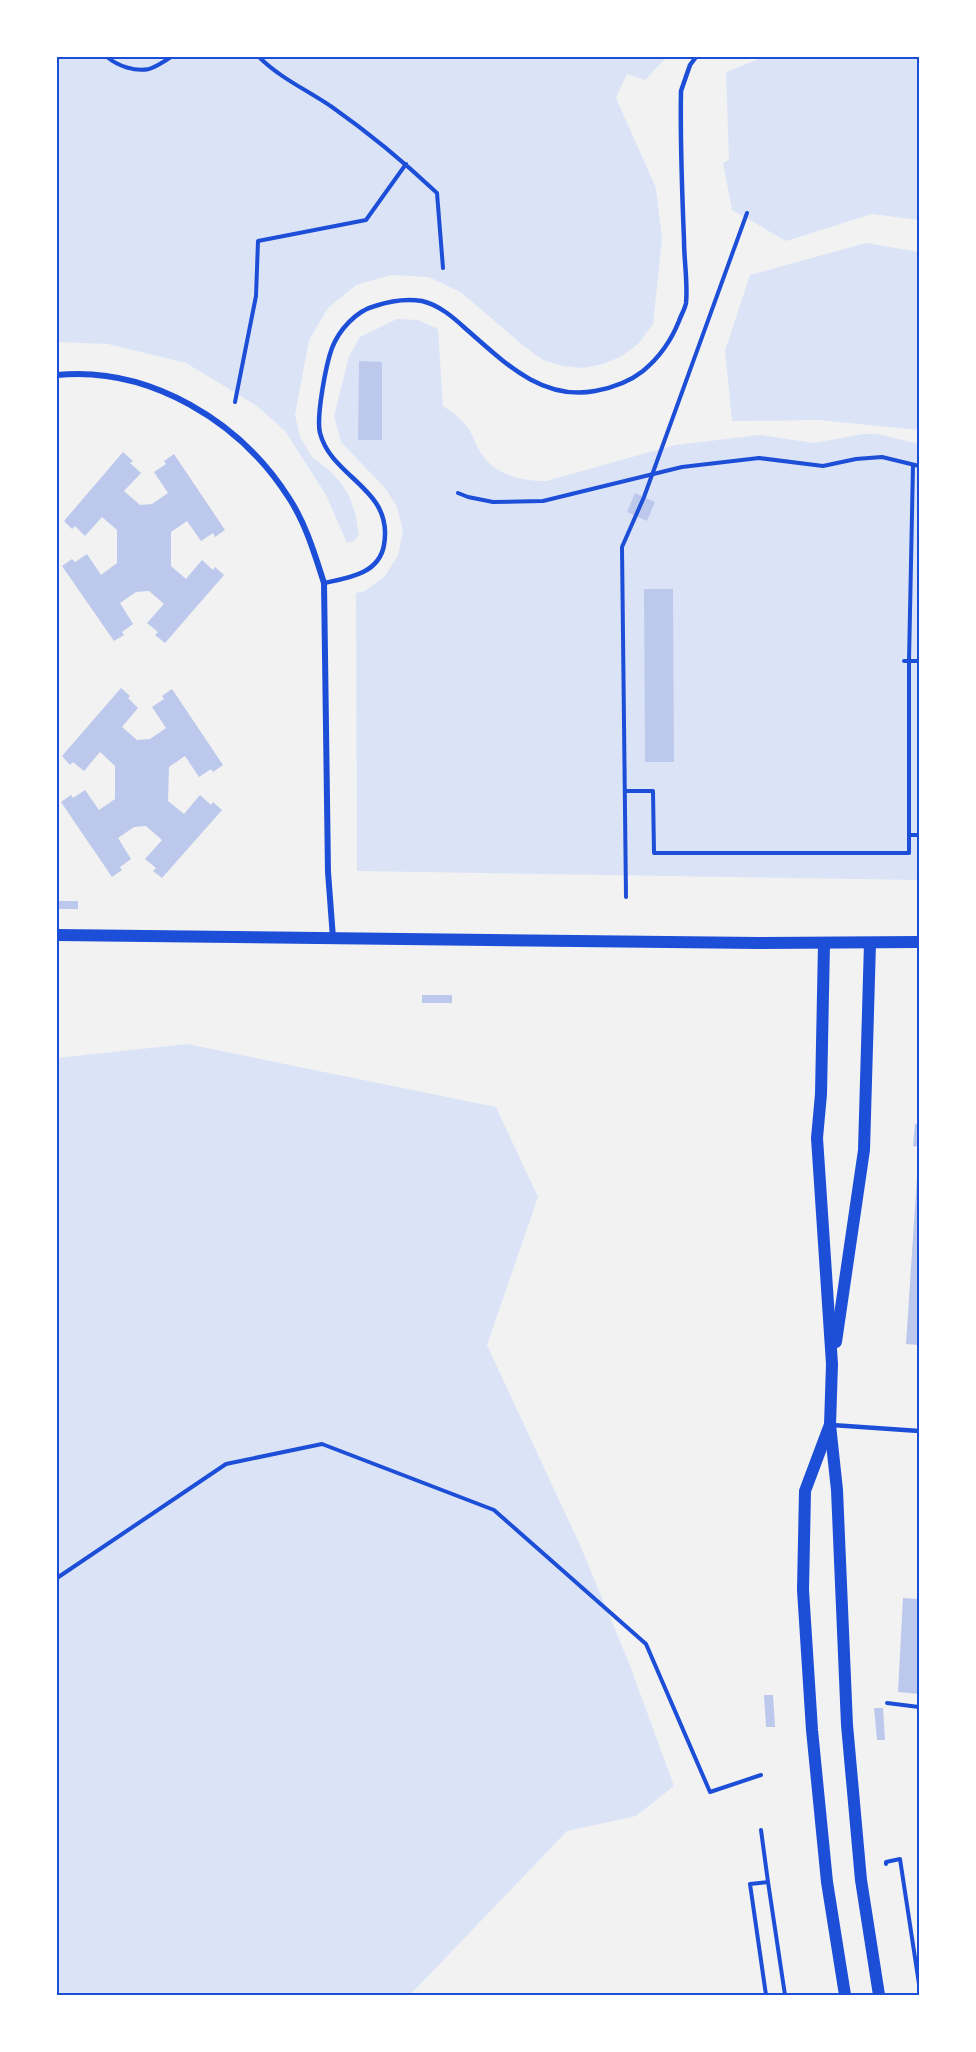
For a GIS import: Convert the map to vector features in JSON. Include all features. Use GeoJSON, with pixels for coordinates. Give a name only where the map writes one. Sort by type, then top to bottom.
{"type":"FeatureCollection","features":[{"type":"Feature","properties":{"kind":"main road"},"geometry":{"type":"LineString","coordinates":[[57,934],[824,944],[919,942]]}},
{"type":"Feature","properties":{"kind":"main road"},"geometry":{"type":"LineString","coordinates":[[824,944],[817,1138],[832,1364],[830,1425],[837,1490],[847,1725],[861,1880],[879,1995]]}},
{"type":"Feature","properties":{"kind":"main road"},"geometry":{"type":"LineString","coordinates":[[832,1364],[864,1150],[870,944]]}},
{"type":"Feature","properties":{"kind":"main road"},"geometry":{"type":"LineString","coordinates":[[830,1425],[805,1491],[803,1590],[812,1730],[827,1882],[844,1995]]}},
{"type":"Feature","properties":{"kind":"street"},"geometry":{"type":"LineString","coordinates":[[57,375],[116,378],[158,389],[197,408],[233,433],[265,464],[290,500],[310,540],[324,584],[328,872],[333,938]]}},
{"type":"Feature","properties":{"kind":"lane"},"geometry":{"type":"LineString","coordinates":[[324,584],[359,576],[373,565],[383,549],[386,531],[382,513],[372,498],[328,451],[320,434],[318,416],[332,349],[346,325],[368,308],[395,299],[423,301],[448,313],[510,367],[532,382],[558,390],[585,393],[611,388],[635,377],[656,360],[672,338],[686,304],[681,92],[690,65],[696,57]]}},
{"type":"Feature","properties":{"kind":"lane"},"geometry":{"type":"LineString","coordinates":[[830,1425],[919,1431]]}},
{"type":"Feature","properties":{"kind":"path"},"geometry":{"type":"LineString","coordinates":[[107,57],[130,69],[150,69],[171,57]]}},
{"type":"Feature","properties":{"kind":"path"},"geometry":{"type":"LineString","coordinates":[[259,57],[271,69],[332,107],[406,164],[437,193],[443,268]]}},
{"type":"Feature","properties":{"kind":"path"},"geometry":{"type":"LineString","coordinates":[[235,402],[256,296],[258,241],[366,220],[406,164]]}},
{"type":"Feature","properties":{"kind":"path"},"geometry":{"type":"LineString","coordinates":[[626,897],[622,547],[644,497],[747,213]]}},
{"type":"Feature","properties":{"kind":"path"},"geometry":{"type":"LineString","coordinates":[[458,493],[493,502],[543,501],[682,467],[759,458],[823,466],[856,459],[882,458],[919,466]]}},
{"type":"Feature","properties":{"kind":"path"},"geometry":{"type":"LineString","coordinates":[[625,791],[653,791],[654,853],[909,853],[906,661],[913,465]]}},
{"type":"Feature","properties":{"kind":"path"},"geometry":{"type":"LineString","coordinates":[[906,661],[919,661]]}},
{"type":"Feature","properties":{"kind":"path"},"geometry":{"type":"LineString","coordinates":[[909,835],[919,835]]}},
{"type":"Feature","properties":{"kind":"path"},"geometry":{"type":"LineString","coordinates":[[57,1578],[226,1464],[322,1444],[494,1510],[646,1644],[710,1792],[761,1775]]}},
{"type":"Feature","properties":{"kind":"path"},"geometry":{"type":"LineString","coordinates":[[887,1703],[919,1707]]}},
{"type":"Feature","properties":{"kind":"path"},"geometry":{"type":"LineString","coordinates":[[761,1830],[784,1995]]}},
{"type":"Feature","properties":{"kind":"path"},"geometry":{"type":"LineString","coordinates":[[887,1873],[886,1862],[900,1860],[919,1984]]}},
{"type":"Feature","properties":{"kind":"path"},"geometry":{"type":"LineString","coordinates":[[766,1995],[750,1884],[768,1882]]}},
{"type":"Feature","properties":{"kind":"shaded area"},"geometry":{"type":"Polygon","coordinates":[[[57,57],[667,57],[645,80],[627,74],[616,98],[656,188],[662,239],[653,324],[639,343],[622,356],[603,364],[583,368],[563,366],[543,360],[462,293],[429,277],[392,275],[356,285],[328,308],[309,340],[295,415],[300,437],[312,457],[330,471],[349,496],[355,512],[359,535],[354,541],[347,543],[326,495],[285,431],[257,406],[186,363],[108,344],[57,342],[57,57]]]}},
{"type":"Feature","properties":{"kind":"shaded area"},"geometry":{"type":"Polygon","coordinates":[[[764,57],[919,57],[919,220],[872,214],[786,241],[732,210],[723,163],[729,160],[726,72],[764,57]]]}},
{"type":"Feature","properties":{"kind":"shaded area"},"geometry":{"type":"Polygon","coordinates":[[[866,243],[919,252],[919,430],[818,420],[732,421],[725,351],[750,275],[866,243]]]}},
{"type":"Feature","properties":{"kind":"shaded area"},"geometry":{"type":"Polygon","coordinates":[[[397,319],[418,320],[438,329],[443,406],[465,424],[490,464],[516,477],[546,481],[675,445],[760,435],[814,443],[863,434],[878,434],[919,444],[919,880],[357,871],[356,593],[365,591],[385,576],[398,555],[403,531],[397,507],[385,488],[341,442],[334,416],[349,356],[360,337],[397,319]]]}},
{"type":"Feature","properties":{"kind":"shaded area"},"geometry":{"type":"Polygon","coordinates":[[[187,1044],[496,1107],[538,1197],[487,1345],[580,1545],[629,1663],[674,1786],[636,1816],[567,1831],[410,1995],[57,1995],[57,1058],[187,1044]]]}},
{"type":"Feature","properties":{"kind":"building"},"geometry":{"type":"Polygon","coordinates":[[[359,361],[382,362],[382,440],[358,440],[359,361]]]}},
{"type":"Feature","properties":{"kind":"building"},"geometry":{"type":"Polygon","coordinates":[[[123,452],[133,461],[130,463],[141,473],[124,491],[140,505],[152,504],[168,493],[154,472],[166,464],[164,461],[174,454],[225,530],[215,537],[213,533],[201,541],[187,521],[171,532],[171,566],[186,579],[202,560],[213,570],[215,567],[224,575],[165,643],[155,635],[158,632],[147,623],[164,604],[149,591],[136,592],[120,603],[133,624],[122,632],[124,635],[114,641],[62,566],[72,559],[75,562],[87,554],[101,575],[117,563],[117,530],[102,517],[85,536],[75,526],[72,529],[64,521],[123,452]]]}},
{"type":"Feature","properties":{"kind":"building"},"geometry":{"type":"Polygon","coordinates":[[[635,493],[655,502],[647,521],[627,512],[635,493]]]}},
{"type":"Feature","properties":{"kind":"building"},"geometry":{"type":"Polygon","coordinates":[[[644,589],[673,589],[674,762],[645,762],[644,589]]]}},
{"type":"Feature","properties":{"kind":"building"},"geometry":{"type":"Polygon","coordinates":[[[121,688],[138,708],[122,727],[137,740],[150,739],[166,728],[152,707],[164,699],[162,696],[172,689],[223,765],[199,777],[185,756],[169,767],[168,801],[184,814],[200,795],[211,805],[213,802],[222,810],[162,878],[153,871],[156,868],[145,859],[162,840],[146,826],[134,827],[118,838],[131,859],[112,877],[61,802],[85,790],[99,810],[115,799],[115,766],[100,752],[84,771],[73,762],[70,765],[62,756],[121,688]]]}},
{"type":"Feature","properties":{"kind":"building"},"geometry":{"type":"Polygon","coordinates":[[[57,901],[78,901],[78,909],[57,909],[57,901]]]}},
{"type":"Feature","properties":{"kind":"building"},"geometry":{"type":"Polygon","coordinates":[[[422,995],[452,995],[452,1003],[422,1003],[422,995]]]}},
{"type":"Feature","properties":{"kind":"building"},"geometry":{"type":"Polygon","coordinates":[[[915,1124],[919,1124],[919,1147],[913,1146],[915,1124]]]}},
{"type":"Feature","properties":{"kind":"building"},"geometry":{"type":"Polygon","coordinates":[[[917,1176],[919,1176],[919,1345],[906,1344],[917,1176]]]}},
{"type":"Feature","properties":{"kind":"building"},"geometry":{"type":"Polygon","coordinates":[[[903,1598],[919,1599],[919,1694],[898,1692],[903,1598]]]}},
{"type":"Feature","properties":{"kind":"building"},"geometry":{"type":"Polygon","coordinates":[[[764,1695],[773,1695],[775,1727],[766,1727],[764,1695]]]}},
{"type":"Feature","properties":{"kind":"building"},"geometry":{"type":"Polygon","coordinates":[[[874,1708],[883,1708],[885,1740],[877,1740],[874,1708]]]}}]}
